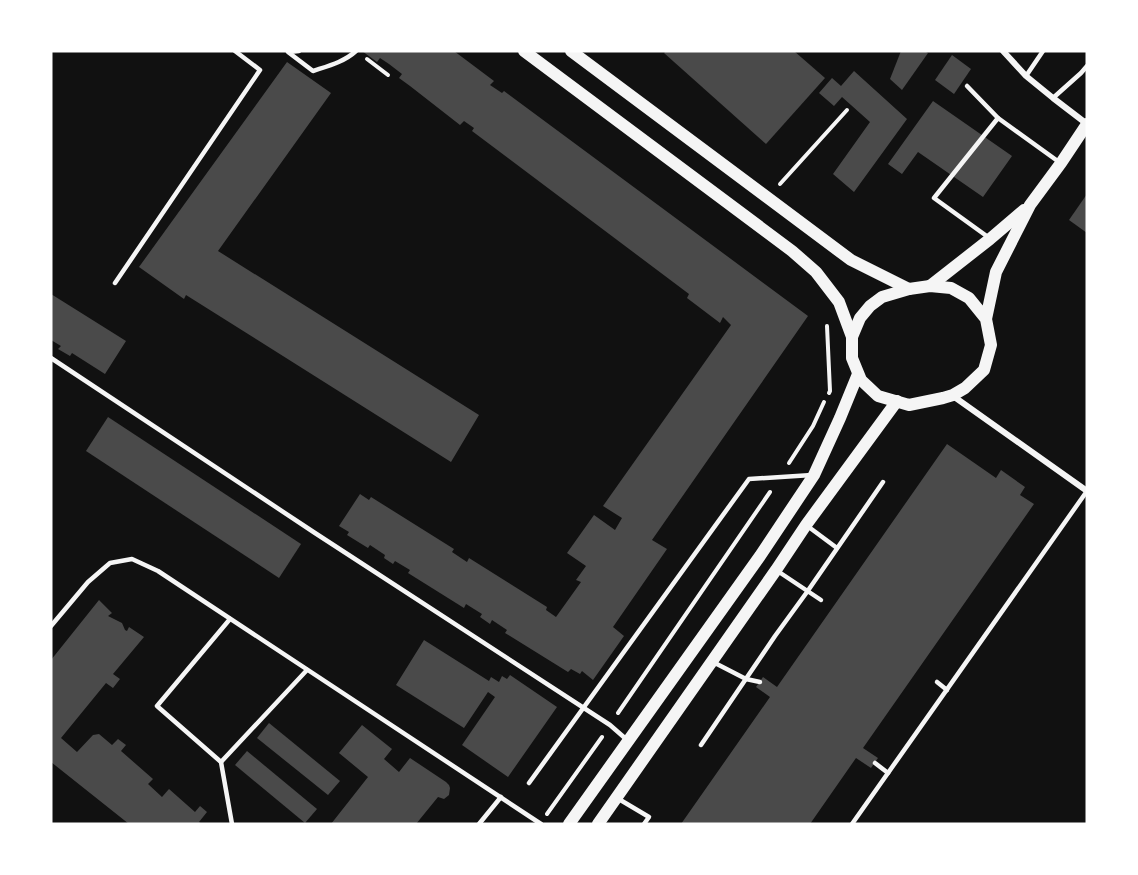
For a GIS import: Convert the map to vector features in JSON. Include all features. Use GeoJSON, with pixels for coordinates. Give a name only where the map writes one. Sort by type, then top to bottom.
{"type":"FeatureCollection","features":[{"type":"Feature","properties":{"kind":"main road"},"geometry":{"type":"LineString","coordinates":[[524,51],[783,244],[816,272],[839,302],[852,337],[852,358],[861,380],[878,396],[909,405],[953,395],[965,388],[984,370],[991,345],[986,319],[996,272],[1030,205],[1087,124]]}},
{"type":"Feature","properties":{"kind":"main road"},"geometry":{"type":"LineString","coordinates":[[571,51],[851,260],[909,289]]}},
{"type":"Feature","properties":{"kind":"main road"},"geometry":{"type":"LineString","coordinates":[[930,286],[1030,205]]}},
{"type":"Feature","properties":{"kind":"main road"},"geometry":{"type":"LineString","coordinates":[[852,337],[860,318],[882,297],[930,286],[951,288],[969,298],[986,319]]}},
{"type":"Feature","properties":{"kind":"main road"},"geometry":{"type":"LineString","coordinates":[[569,824],[760,556],[814,475],[858,374]]}},
{"type":"Feature","properties":{"kind":"main road"},"geometry":{"type":"LineString","coordinates":[[598,824],[806,525],[897,401]]}},
{"type":"Feature","properties":{"kind":"street"},"geometry":{"type":"LineString","coordinates":[[1003,51],[1026,76],[1087,124]]}},
{"type":"Feature","properties":{"kind":"street"},"geometry":{"type":"LineString","coordinates":[[953,395],[1087,491]]}},
{"type":"Feature","properties":{"kind":"lane"},"geometry":{"type":"LineString","coordinates":[[115,283],[260,70],[235,51]]}},
{"type":"Feature","properties":{"kind":"lane"},"geometry":{"type":"LineString","coordinates":[[287,51],[299,51]]}},
{"type":"Feature","properties":{"kind":"lane"},"geometry":{"type":"LineString","coordinates":[[287,51],[313,71],[336,64],[356,51]]}},
{"type":"Feature","properties":{"kind":"lane"},"geometry":{"type":"LineString","coordinates":[[1026,76],[1043,51]]}},
{"type":"Feature","properties":{"kind":"lane"},"geometry":{"type":"LineString","coordinates":[[1053,98],[1087,66]]}},
{"type":"Feature","properties":{"kind":"lane"},"geometry":{"type":"LineString","coordinates":[[967,86],[998,118],[1061,163]]}},
{"type":"Feature","properties":{"kind":"lane"},"geometry":{"type":"LineString","coordinates":[[990,239],[934,198],[998,118]]}},
{"type":"Feature","properties":{"kind":"lane"},"geometry":{"type":"LineString","coordinates":[[51,358],[610,725],[629,741]]}},
{"type":"Feature","properties":{"kind":"lane"},"geometry":{"type":"LineString","coordinates":[[529,783],[749,479],[814,475]]}},
{"type":"Feature","properties":{"kind":"lane"},"geometry":{"type":"LineString","coordinates":[[701,745],[883,482]]}},
{"type":"Feature","properties":{"kind":"lane"},"geometry":{"type":"LineString","coordinates":[[852,824],[1087,491]]}},
{"type":"Feature","properties":{"kind":"lane"},"geometry":{"type":"LineString","coordinates":[[806,525],[837,548]]}},
{"type":"Feature","properties":{"kind":"lane"},"geometry":{"type":"LineString","coordinates":[[51,626],[88,582],[110,563],[132,558],[158,571],[541,824]]}},
{"type":"Feature","properties":{"kind":"lane"},"geometry":{"type":"LineString","coordinates":[[776,570],[821,600]]}},
{"type":"Feature","properties":{"kind":"lane"},"geometry":{"type":"LineString","coordinates":[[231,619],[157,706],[221,762],[232,824]]}},
{"type":"Feature","properties":{"kind":"lane"},"geometry":{"type":"LineString","coordinates":[[712,661],[746,679],[760,682]]}},
{"type":"Feature","properties":{"kind":"lane"},"geometry":{"type":"LineString","coordinates":[[221,762],[307,670]]}},
{"type":"Feature","properties":{"kind":"lane"},"geometry":{"type":"LineString","coordinates":[[937,682],[947,690]]}},
{"type":"Feature","properties":{"kind":"lane"},"geometry":{"type":"LineString","coordinates":[[875,763],[888,772]]}},
{"type":"Feature","properties":{"kind":"lane"},"geometry":{"type":"LineString","coordinates":[[479,824],[501,797]]}},
{"type":"Feature","properties":{"kind":"lane"},"geometry":{"type":"LineString","coordinates":[[617,798],[649,817],[644,824]]}},
{"type":"Feature","properties":{"kind":"path"},"geometry":{"type":"LineString","coordinates":[[366,58],[388,75]]}},
{"type":"Feature","properties":{"kind":"path"},"geometry":{"type":"LineString","coordinates":[[780,184],[847,110]]}},
{"type":"Feature","properties":{"kind":"path"},"geometry":{"type":"LineString","coordinates":[[541,824],[813,426],[830,391],[826,319]]}},
{"type":"Feature","properties":{"kind":"building"},"geometry":{"type":"Polygon","coordinates":[[[362,51],[454,51],[494,81],[490,85],[502,93],[504,91],[808,316],[652,540],[667,549],[613,627],[624,636],[593,680],[582,671],[580,674],[571,669],[568,672],[505,633],[507,630],[492,620],[490,624],[480,617],[482,614],[466,604],[464,608],[408,573],[410,570],[395,561],[393,564],[384,558],[385,555],[370,545],[368,548],[347,535],[349,532],[339,526],[360,494],[369,500],[371,497],[454,549],[452,552],[467,562],[469,558],[547,607],[546,610],[556,617],[581,582],[576,580],[586,566],[567,553],[594,515],[615,530],[622,518],[603,506],[731,325],[723,317],[720,323],[687,298],[689,294],[472,131],[474,128],[464,121],[460,125],[399,78],[402,74],[389,64],[380,58],[377,62],[362,51]]]}},
{"type":"Feature","properties":{"kind":"building"},"geometry":{"type":"Polygon","coordinates":[[[666,51],[794,51],[825,78],[766,144],[664,53],[666,51]]]}},
{"type":"Feature","properties":{"kind":"building"},"geometry":{"type":"Polygon","coordinates":[[[901,51],[928,53],[902,90],[890,79],[901,51]]]}},
{"type":"Feature","properties":{"kind":"building"},"geometry":{"type":"Polygon","coordinates":[[[952,55],[971,69],[954,94],[935,80],[952,55]]]}},
{"type":"Feature","properties":{"kind":"building"},"geometry":{"type":"Polygon","coordinates":[[[287,62],[331,93],[218,251],[479,415],[451,462],[186,295],[184,299],[139,267],[287,62]]]}},
{"type":"Feature","properties":{"kind":"building"},"geometry":{"type":"Polygon","coordinates":[[[854,71],[907,119],[854,192],[833,174],[870,122],[842,97],[834,106],[819,93],[832,78],[841,86],[854,71]]]}},
{"type":"Feature","properties":{"kind":"building"},"geometry":{"type":"Polygon","coordinates":[[[933,101],[1012,156],[983,197],[918,152],[902,174],[888,164],[933,101]]]}},
{"type":"Feature","properties":{"kind":"building"},"geometry":{"type":"Polygon","coordinates":[[[1087,194],[1087,233],[1069,220],[1087,194]]]}},
{"type":"Feature","properties":{"kind":"building"},"geometry":{"type":"Polygon","coordinates":[[[51,294],[126,341],[105,374],[72,353],[70,356],[58,349],[61,346],[51,340],[51,294]]]}},
{"type":"Feature","properties":{"kind":"building"},"geometry":{"type":"Polygon","coordinates":[[[108,417],[301,544],[279,578],[86,451],[108,417]]]}},
{"type":"Feature","properties":{"kind":"building"},"geometry":{"type":"Polygon","coordinates":[[[947,444],[996,478],[1001,470],[1025,487],[1020,495],[1034,504],[863,748],[878,758],[871,768],[856,758],[810,824],[681,824],[770,697],[756,687],[763,677],[777,687],[947,444]]]}},
{"type":"Feature","properties":{"kind":"building"},"geometry":{"type":"Polygon","coordinates":[[[99,600],[112,613],[108,616],[122,623],[125,630],[127,631],[129,627],[144,637],[113,674],[120,679],[113,688],[106,683],[61,738],[77,752],[93,735],[99,734],[112,745],[118,739],[126,745],[121,751],[153,779],[148,784],[162,797],[169,789],[195,812],[200,806],[207,812],[199,822],[202,824],[129,824],[51,762],[51,660],[99,600]]]}},
{"type":"Feature","properties":{"kind":"building"},"geometry":{"type":"Polygon","coordinates":[[[424,640],[489,681],[491,677],[499,682],[502,676],[507,679],[510,675],[557,707],[508,777],[462,745],[495,697],[488,692],[464,728],[396,685],[424,640]]]}},
{"type":"Feature","properties":{"kind":"building"},"geometry":{"type":"Polygon","coordinates":[[[269,723],[340,781],[328,795],[257,738],[269,723]]]}},
{"type":"Feature","properties":{"kind":"building"},"geometry":{"type":"Polygon","coordinates":[[[362,725],[392,749],[384,759],[399,772],[410,758],[449,785],[449,795],[444,799],[438,797],[416,824],[331,824],[368,777],[339,753],[362,725]]]}},
{"type":"Feature","properties":{"kind":"building"},"geometry":{"type":"Polygon","coordinates":[[[247,751],[317,809],[305,823],[235,765],[247,751]]]}}]}
